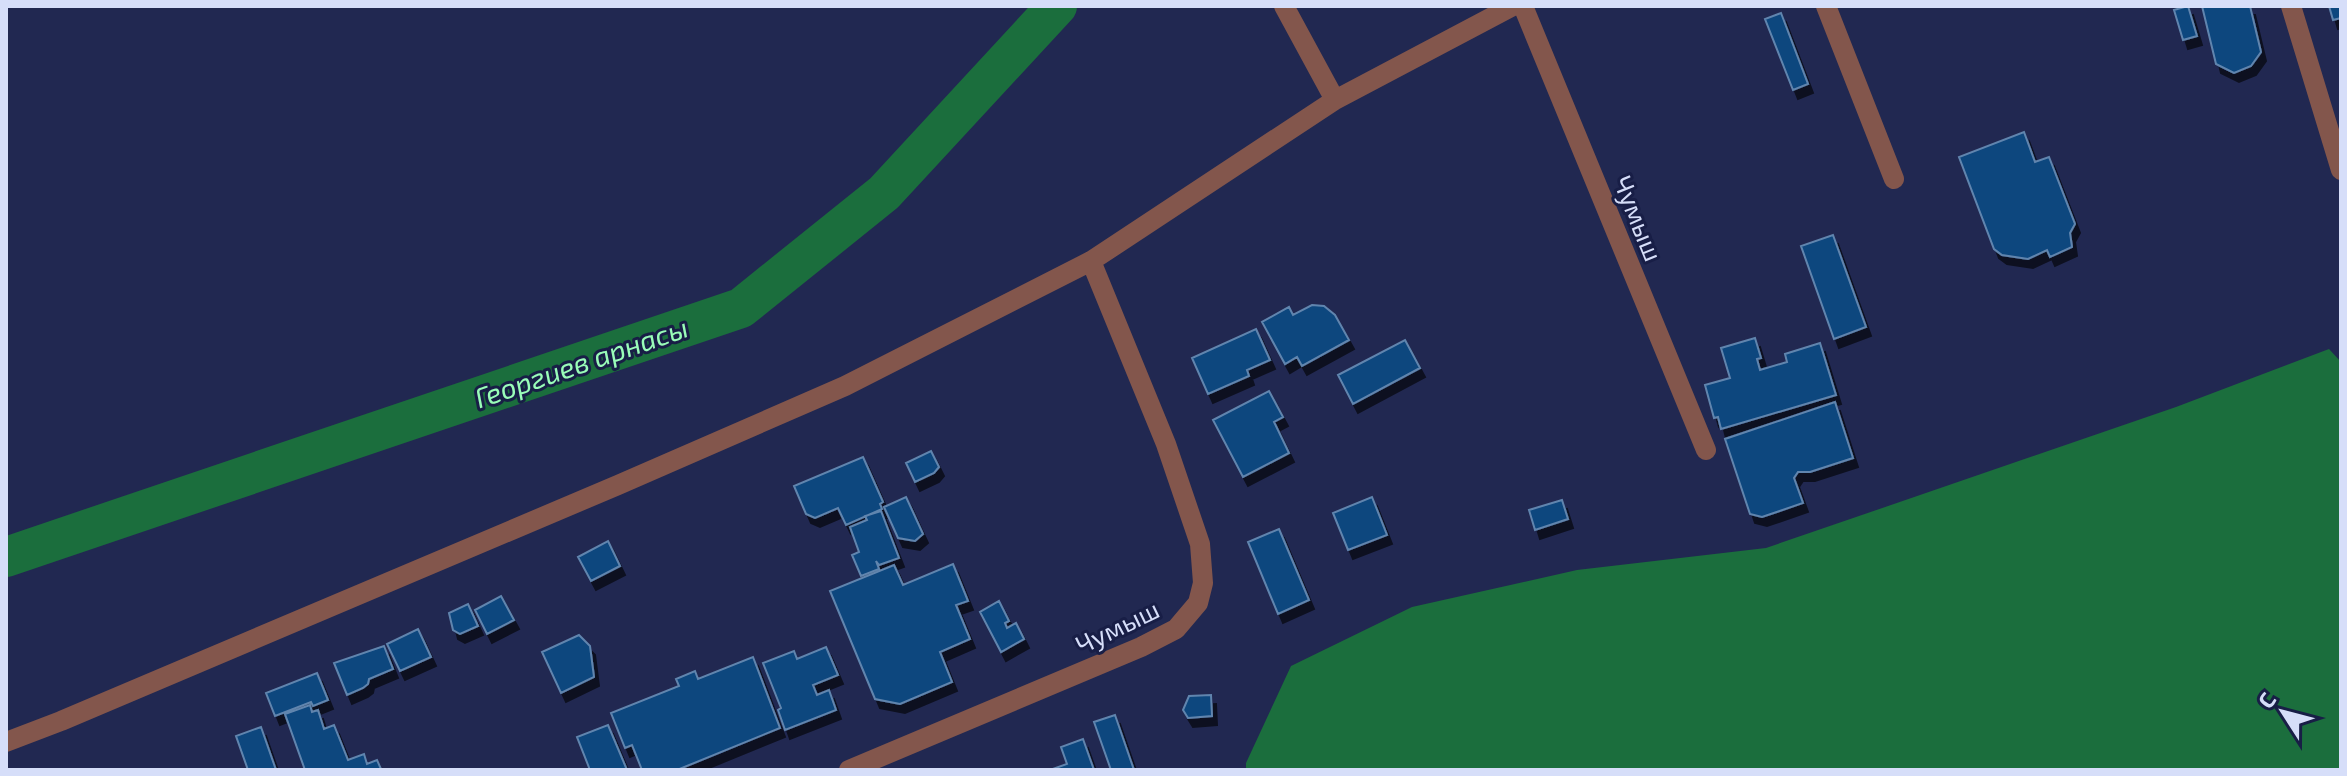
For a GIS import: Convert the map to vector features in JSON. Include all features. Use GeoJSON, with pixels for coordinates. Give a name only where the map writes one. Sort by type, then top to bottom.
{"type":"FeatureCollection","features":[{"type":"Feature","properties":{"kind":"street"},"geometry":{"type":"LineString","coordinates":[[1284,6],[1335,100]]}},
{"type":"Feature","properties":{"kind":"street"},"geometry":{"type":"LineString","coordinates":[[6,742],[604,491],[845,386],[1091,261],[1335,100],[1513,6]]}},
{"type":"Feature","properties":{"kind":"street","name":"Чумыш"},"geometry":{"type":"LineString","coordinates":[[1523,6],[1706,450]]}},
{"type":"Feature","properties":{"kind":"street"},"geometry":{"type":"LineString","coordinates":[[1826,6],[1894,179]]}},
{"type":"Feature","properties":{"kind":"street"},"geometry":{"type":"LineString","coordinates":[[2291,6],[2341,170]]}},
{"type":"Feature","properties":{"kind":"street","name":"Чумыш"},"geometry":{"type":"LineString","coordinates":[[849,770],[1141,647],[1176,629],[1198,603],[1203,583],[1200,544],[1166,444],[1091,261]]}},
{"type":"Feature","properties":{"kind":"shaded area"},"geometry":{"type":"Polygon","coordinates":[[[2329,349],[2341,362],[2341,770],[1246,770],[1246,763],[1291,666],[1412,607],[1577,570],[1766,548],[2176,407],[2329,349]]]}},
{"type":"Feature","properties":{"kind":"building"},"geometry":{"type":"Polygon","coordinates":[[[2188,6],[2197,36],[2183,40],[2174,10],[2188,6]]]}},
{"type":"Feature","properties":{"kind":"building"},"geometry":{"type":"Polygon","coordinates":[[[2202,6],[2250,6],[2261,52],[2251,66],[2234,73],[2216,64],[2202,6]]]}},
{"type":"Feature","properties":{"kind":"building"},"geometry":{"type":"Polygon","coordinates":[[[2329,6],[2341,6],[2341,18],[2333,20],[2329,6]]]}},
{"type":"Feature","properties":{"kind":"building"},"geometry":{"type":"Polygon","coordinates":[[[1781,13],[1808,84],[1793,90],[1765,19],[1781,13]]]}},
{"type":"Feature","properties":{"kind":"building"},"geometry":{"type":"Polygon","coordinates":[[[2024,132],[2035,162],[2049,157],[2075,224],[2070,233],[2072,247],[2050,257],[2047,250],[2028,259],[2002,255],[1994,249],[1959,157],[2024,132]]]}},
{"type":"Feature","properties":{"kind":"building"},"geometry":{"type":"Polygon","coordinates":[[[1833,235],[1866,327],[1834,339],[1801,246],[1833,235]]]}},
{"type":"Feature","properties":{"kind":"building"},"geometry":{"type":"Polygon","coordinates":[[[1312,305],[1324,306],[1335,315],[1349,340],[1302,366],[1297,357],[1285,364],[1262,322],[1289,307],[1293,315],[1312,305]]]}},
{"type":"Feature","properties":{"kind":"building"},"geometry":{"type":"Polygon","coordinates":[[[1256,329],[1270,360],[1247,370],[1249,376],[1208,394],[1192,358],[1256,329]]]}},
{"type":"Feature","properties":{"kind":"building"},"geometry":{"type":"Polygon","coordinates":[[[1755,338],[1761,358],[1757,359],[1760,370],[1787,362],[1785,354],[1820,343],[1836,395],[1721,429],[1718,417],[1714,418],[1705,385],[1730,378],[1721,348],[1755,338]]]}},
{"type":"Feature","properties":{"kind":"building"},"geometry":{"type":"Polygon","coordinates":[[[1405,340],[1420,368],[1353,404],[1338,375],[1405,340]]]}},
{"type":"Feature","properties":{"kind":"building"},"geometry":{"type":"Polygon","coordinates":[[[1269,391],[1283,417],[1274,422],[1289,453],[1243,477],[1213,420],[1269,391]]]}},
{"type":"Feature","properties":{"kind":"building"},"geometry":{"type":"Polygon","coordinates":[[[1835,402],[1853,458],[1810,472],[1798,472],[1794,478],[1803,503],[1762,517],[1750,514],[1725,439],[1835,402]]]}},
{"type":"Feature","properties":{"kind":"building"},"geometry":{"type":"Polygon","coordinates":[[[931,451],[939,467],[934,473],[915,482],[906,463],[931,451]]]}},
{"type":"Feature","properties":{"kind":"building"},"geometry":{"type":"Polygon","coordinates":[[[863,457],[883,502],[880,504],[882,509],[846,525],[838,508],[815,518],[806,514],[794,486],[863,457]]]}},
{"type":"Feature","properties":{"kind":"building"},"geometry":{"type":"Polygon","coordinates":[[[906,497],[923,534],[915,541],[898,538],[884,507],[906,497]]]}},
{"type":"Feature","properties":{"kind":"building"},"geometry":{"type":"Polygon","coordinates":[[[1372,497],[1387,535],[1348,550],[1333,513],[1372,497]]]}},
{"type":"Feature","properties":{"kind":"building"},"geometry":{"type":"Polygon","coordinates":[[[1562,500],[1568,519],[1535,530],[1529,510],[1562,500]]]}},
{"type":"Feature","properties":{"kind":"building"},"geometry":{"type":"Polygon","coordinates":[[[881,511],[899,558],[879,565],[876,561],[879,569],[861,576],[852,555],[859,552],[850,527],[867,520],[865,516],[881,511]]]}},
{"type":"Feature","properties":{"kind":"building"},"geometry":{"type":"Polygon","coordinates":[[[1279,529],[1309,600],[1278,614],[1248,542],[1279,529]]]}},
{"type":"Feature","properties":{"kind":"building"},"geometry":{"type":"Polygon","coordinates":[[[608,541],[620,566],[591,581],[578,557],[608,541]]]}},
{"type":"Feature","properties":{"kind":"building"},"geometry":{"type":"Polygon","coordinates":[[[953,564],[968,601],[956,605],[970,639],[940,652],[952,682],[900,704],[875,699],[830,591],[894,565],[903,585],[953,564]]]}},
{"type":"Feature","properties":{"kind":"building"},"geometry":{"type":"Polygon","coordinates":[[[501,596],[514,620],[487,634],[475,610],[501,596]]]}},
{"type":"Feature","properties":{"kind":"building"},"geometry":{"type":"Polygon","coordinates":[[[999,601],[1009,621],[1005,623],[1007,628],[1016,623],[1024,639],[1001,652],[980,612],[999,601]]]}},
{"type":"Feature","properties":{"kind":"building"},"geometry":{"type":"Polygon","coordinates":[[[468,604],[478,626],[460,634],[453,630],[449,613],[468,604]]]}},
{"type":"Feature","properties":{"kind":"building"},"geometry":{"type":"Polygon","coordinates":[[[418,629],[431,657],[400,671],[387,644],[418,629]]]}},
{"type":"Feature","properties":{"kind":"building"},"geometry":{"type":"Polygon","coordinates":[[[579,635],[590,646],[594,677],[561,693],[542,652],[579,635]]]}},
{"type":"Feature","properties":{"kind":"building"},"geometry":{"type":"Polygon","coordinates":[[[384,646],[393,669],[369,679],[363,688],[347,695],[334,663],[384,646]]]}},
{"type":"Feature","properties":{"kind":"building"},"geometry":{"type":"Polygon","coordinates":[[[826,647],[838,675],[813,685],[817,695],[829,690],[836,710],[785,730],[778,710],[781,708],[763,663],[794,651],[797,659],[826,647]]]}},
{"type":"Feature","properties":{"kind":"building"},"geometry":{"type":"Polygon","coordinates":[[[753,657],[780,728],[677,770],[642,770],[632,745],[625,748],[611,713],[679,686],[676,679],[695,671],[698,679],[753,657]]]}},
{"type":"Feature","properties":{"kind":"building"},"geometry":{"type":"Polygon","coordinates":[[[317,673],[328,700],[313,706],[311,702],[275,716],[266,693],[317,673]]]}},
{"type":"Feature","properties":{"kind":"building"},"geometry":{"type":"Polygon","coordinates":[[[1211,695],[1212,716],[1188,718],[1183,710],[1189,696],[1211,695]]]}},
{"type":"Feature","properties":{"kind":"building"},"geometry":{"type":"Polygon","coordinates":[[[310,705],[312,712],[318,710],[324,729],[334,725],[348,760],[364,754],[367,764],[377,760],[381,769],[305,770],[285,714],[310,705]]]}},
{"type":"Feature","properties":{"kind":"building"},"geometry":{"type":"Polygon","coordinates":[[[1115,715],[1134,770],[1111,770],[1094,722],[1115,715]]]}},
{"type":"Feature","properties":{"kind":"building"},"geometry":{"type":"Polygon","coordinates":[[[608,725],[627,770],[590,770],[577,737],[608,725]]]}},
{"type":"Feature","properties":{"kind":"building"},"geometry":{"type":"Polygon","coordinates":[[[261,727],[276,770],[248,770],[236,736],[261,727]]]}},
{"type":"Feature","properties":{"kind":"building"},"geometry":{"type":"Polygon","coordinates":[[[1083,739],[1094,770],[1050,770],[1067,764],[1061,747],[1083,739]]]}},
{"type":"Feature","properties":{"kind":"waterway","name":"Георгиев арнасы"},"geometry":{"type":"LineString","coordinates":[[6,557],[741,308],[884,193],[1057,6]]}}]}
